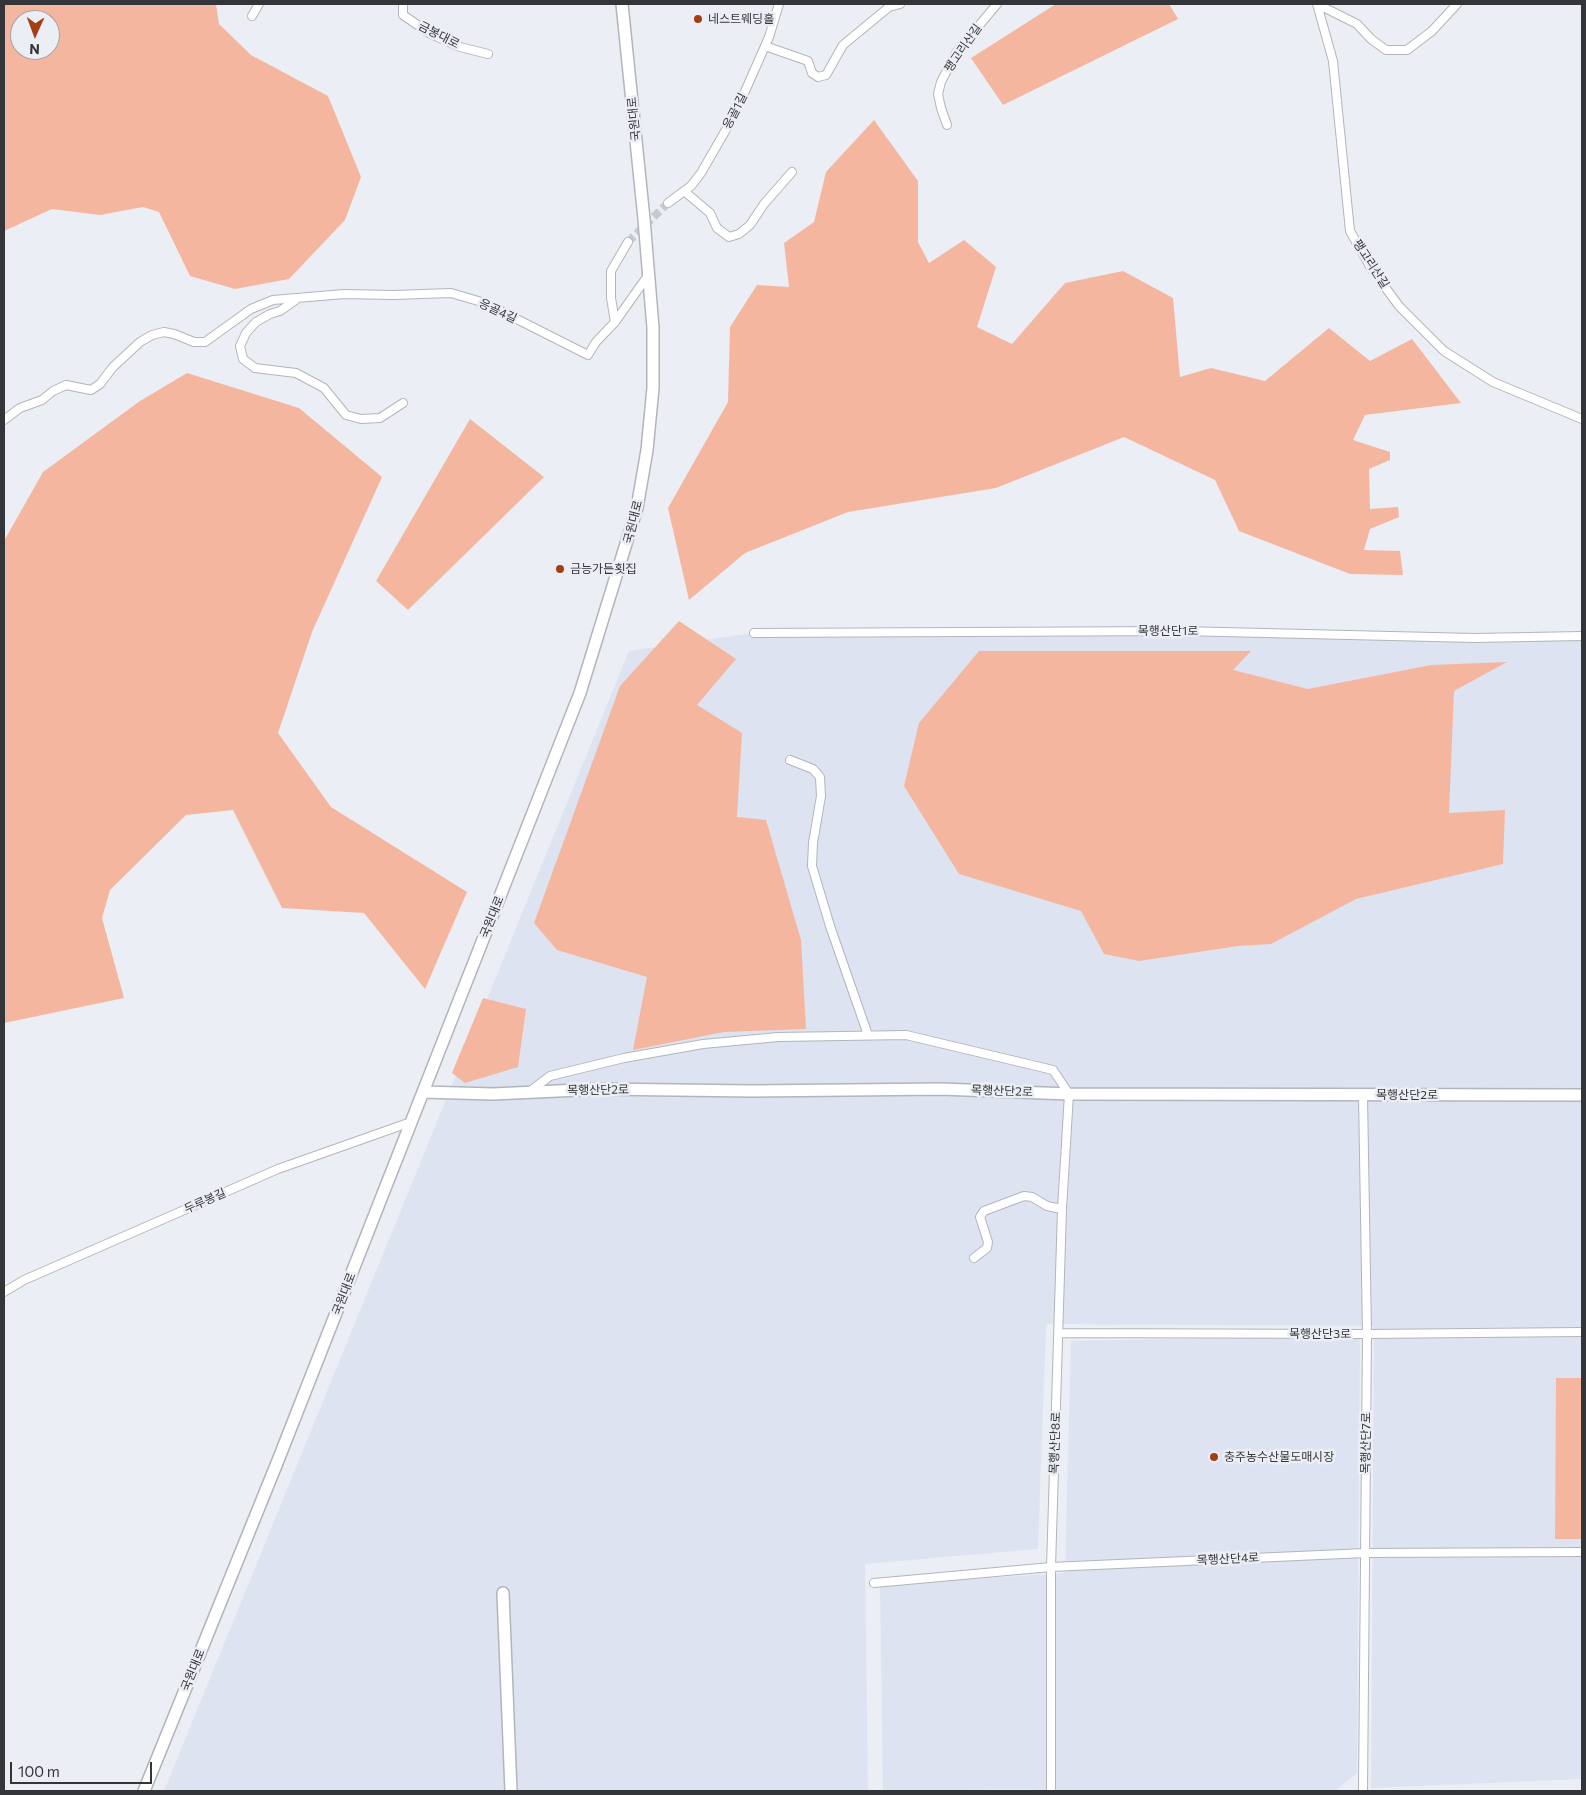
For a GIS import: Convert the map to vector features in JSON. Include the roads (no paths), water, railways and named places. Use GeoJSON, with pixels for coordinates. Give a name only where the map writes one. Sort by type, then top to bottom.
{"type":"FeatureCollection","features":[{"type":"Feature","properties":{"kind":"street"},"geometry":{"type":"LineString","coordinates":[[252,16],[259,4]]}},
{"type":"Feature","properties":{"kind":"street","name":"금봉대로"},"geometry":{"type":"LineString","coordinates":[[403,4],[403,15],[431,34],[460,47],[488,54]]}},
{"type":"Feature","properties":{"kind":"street","name":"국원대로"},"geometry":{"type":"LineString","coordinates":[[144,1791],[277,1463],[580,693],[635,516],[647,450],[653,388],[653,328],[622,4]]}},
{"type":"Feature","properties":{"kind":"street","name":"응골1길"},"geometry":{"type":"LineString","coordinates":[[668,204],[691,186],[701,173],[735,114],[765,46],[779,4]]}},
{"type":"Feature","properties":{"kind":"street"},"geometry":{"type":"LineString","coordinates":[[765,46],[808,61],[812,73],[818,77],[826,75],[843,45],[889,7],[900,4]]}},
{"type":"Feature","properties":{"kind":"street","name":"팽고리산길"},"geometry":{"type":"LineString","coordinates":[[947,124],[938,94],[940,82],[956,53],[997,4]]}},
{"type":"Feature","properties":{"kind":"street"},"geometry":{"type":"LineString","coordinates":[[1317,4],[1357,24],[1371,39],[1386,50],[1407,50],[1432,31],[1457,4]]}},
{"type":"Feature","properties":{"kind":"street","name":"팽고리산길"},"geometry":{"type":"LineString","coordinates":[[1317,4],[1333,61],[1350,231],[1371,268],[1399,306],[1444,351],[1493,382],[1582,418]]}},
{"type":"Feature","properties":{"kind":"street"},"geometry":{"type":"LineString","coordinates":[[684,191],[710,213],[717,228],[730,237],[739,234],[750,226],[764,204],[792,172]]}},
{"type":"Feature","properties":{"kind":"street"},"geometry":{"type":"LineString","coordinates":[[615,322],[611,298],[611,271],[628,242]]}},
{"type":"Feature","properties":{"kind":"street","name":"응골4길"},"geometry":{"type":"LineString","coordinates":[[4,420],[20,408],[42,400],[66,385],[91,390],[100,384],[113,367],[140,342],[152,335],[164,332],[194,342],[205,342],[251,309],[273,300],[344,294],[393,295],[450,292],[485,304],[588,355],[596,342],[615,322],[649,274]]}},
{"type":"Feature","properties":{"kind":"street","name":"응골4길"},"geometry":{"type":"LineString","coordinates":[[299,298],[280,311],[256,322],[246,333],[240,346],[243,359],[255,368],[296,373],[324,388],[346,415],[361,419],[380,418],[403,403]]}},
{"type":"Feature","properties":{"kind":"street","name":"목행산단1로"},"geometry":{"type":"LineString","coordinates":[[754,633],[1180,631],[1466,638],[1582,636]]}},
{"type":"Feature","properties":{"kind":"street"},"geometry":{"type":"LineString","coordinates":[[790,760],[813,769],[820,777],[822,796],[813,844],[812,866],[830,926],[868,1035]]}},
{"type":"Feature","properties":{"kind":"street"},"geometry":{"type":"LineString","coordinates":[[529,1092],[550,1076],[624,1058],[704,1044],[778,1038],[906,1035],[1053,1070],[1069,1094]]}},
{"type":"Feature","properties":{"kind":"street","name":"목행산단2로"},"geometry":{"type":"LineString","coordinates":[[423,1092],[493,1094],[600,1089],[752,1091],[941,1089],[1069,1094],[1582,1095]]}},
{"type":"Feature","properties":{"kind":"street","name":"목행산단8로"},"geometry":{"type":"LineString","coordinates":[[1050,1791],[1052,1567],[1062,1208],[1069,1094]]}},
{"type":"Feature","properties":{"kind":"street","name":"목행산단7로"},"geometry":{"type":"LineString","coordinates":[[1363,1095],[1367,1334],[1363,1791]]}},
{"type":"Feature","properties":{"kind":"street","name":"두루봉길"},"geometry":{"type":"LineString","coordinates":[[4,1292],[24,1280],[278,1169],[411,1122]]}},
{"type":"Feature","properties":{"kind":"street"},"geometry":{"type":"LineString","coordinates":[[974,1258],[987,1248],[988,1242],[980,1217],[984,1211],[1024,1196],[1032,1197],[1048,1206],[1062,1208]]}},
{"type":"Feature","properties":{"kind":"street","name":"목행산단3로"},"geometry":{"type":"LineString","coordinates":[[1059,1333],[1367,1334],[1582,1332]]}},
{"type":"Feature","properties":{"kind":"street","name":"목행산단4로"},"geometry":{"type":"LineString","coordinates":[[874,1583],[1052,1567],[1365,1552],[1582,1552]]}},
{"type":"Feature","properties":{"kind":"street"},"geometry":{"type":"LineString","coordinates":[[503,1593],[511,1791]]}},
{"type":"Feature","properties":{"kind":"street"},"geometry":{"type":"LineString","coordinates":[[150,1777],[152,1791]]}},
{"type":"Feature","properties":{"kind":"tunnel"},"geometry":{"type":"LineString","coordinates":[[628,242],[668,203]]}},
{"type":"Feature","properties":{"kind":"place","name":"네스트웨딩홀"},"geometry":{"type":"Point","coordinates":[698,19]}},
{"type":"Feature","properties":{"kind":"place","name":"금능가든횟집"},"geometry":{"type":"Point","coordinates":[560,569]}},
{"type":"Feature","properties":{"kind":"place","name":"충주농수산물도매시장"},"geometry":{"type":"Point","coordinates":[1214,1457]}}]}
